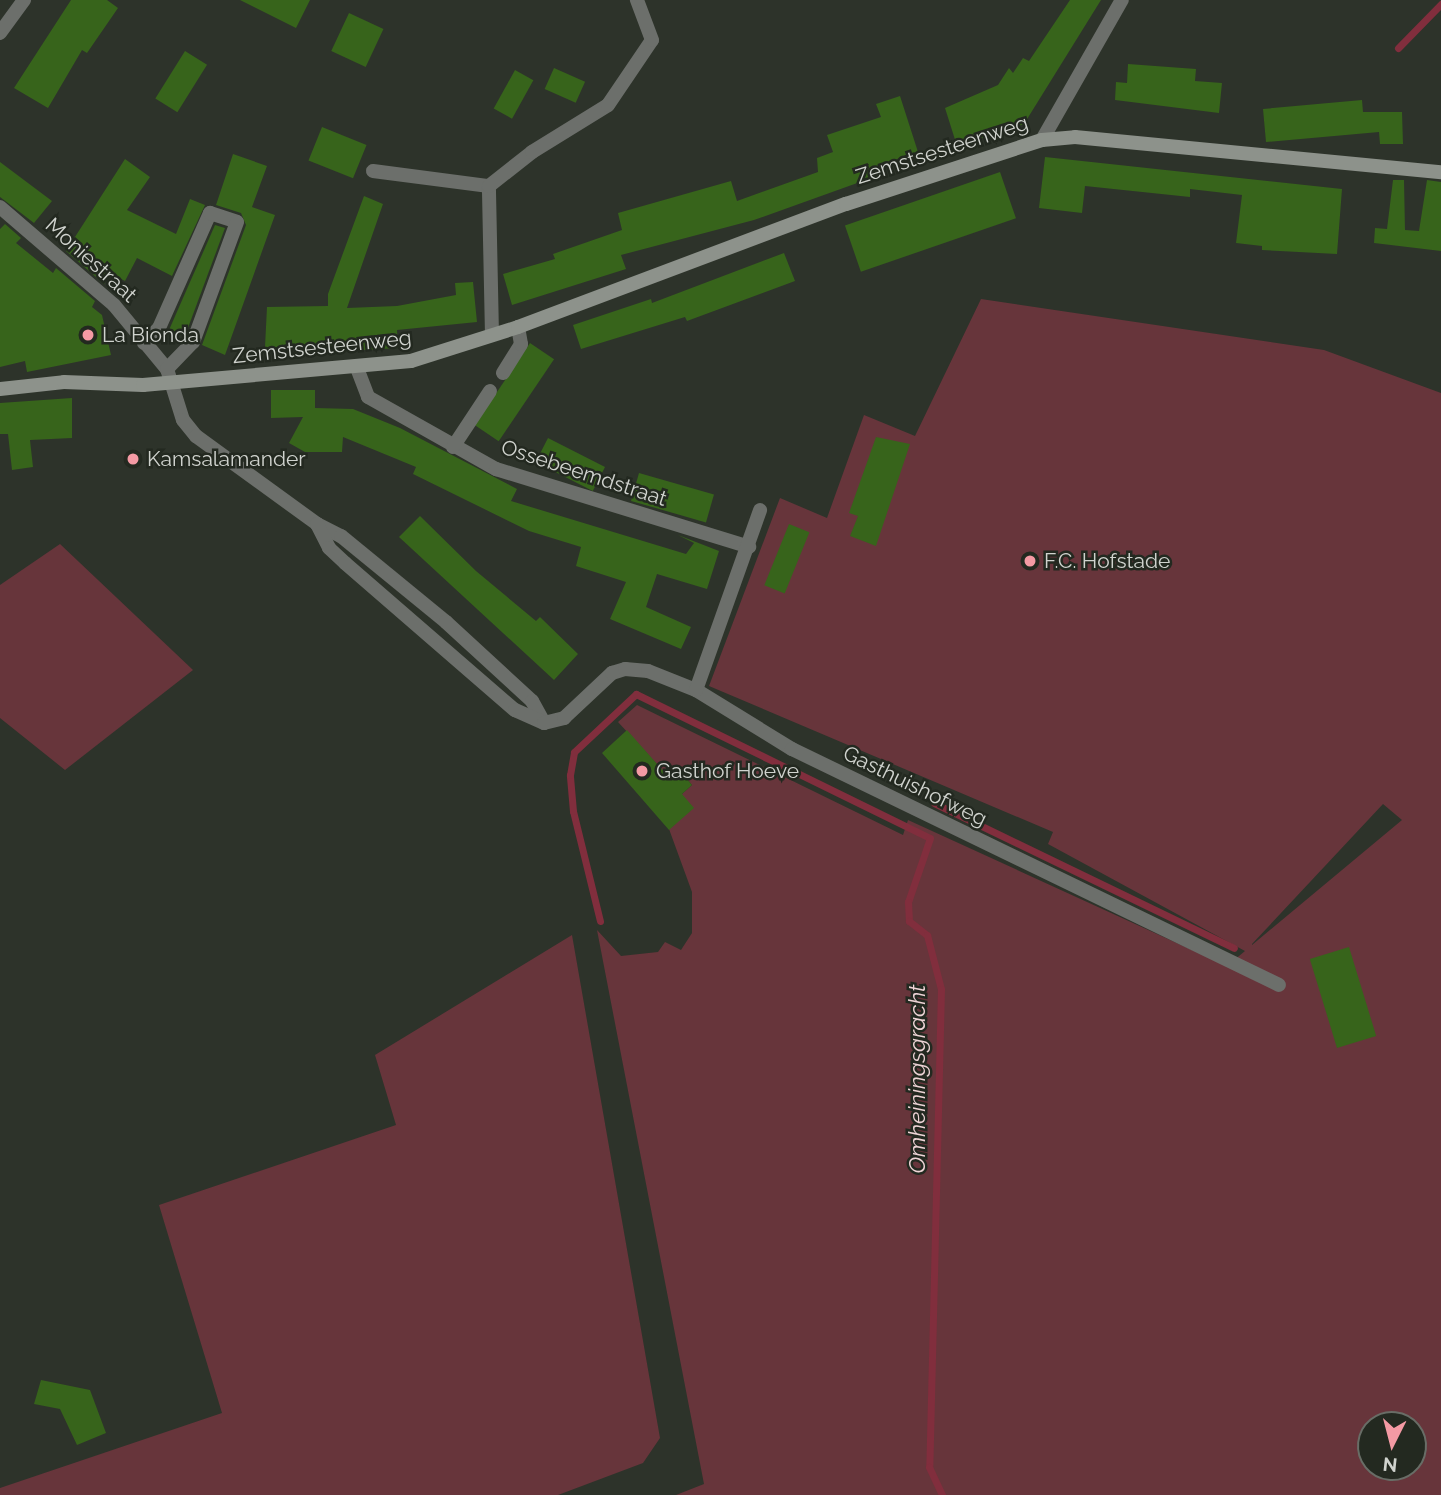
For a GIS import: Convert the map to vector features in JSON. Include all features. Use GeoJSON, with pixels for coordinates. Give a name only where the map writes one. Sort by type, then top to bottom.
{"type":"FeatureCollection","features":[{"type":"Feature","properties":{"kind":"street"},"geometry":{"type":"LineString","coordinates":[[0,33],[24,0]]}},
{"type":"Feature","properties":{"kind":"street"},"geometry":{"type":"LineString","coordinates":[[373,171],[489,186],[532,152],[608,104],[652,40],[637,0]]}},
{"type":"Feature","properties":{"kind":"street"},"geometry":{"type":"LineString","coordinates":[[1042,140],[1122,0]]}},
{"type":"Feature","properties":{"kind":"street","name":"Zemstsesteenweg"},"geometry":{"type":"LineString","coordinates":[[0,389],[64,382],[118,387],[357,368],[411,361],[518,327],[846,204],[1042,140],[1075,137],[1441,172]]}},
{"type":"Feature","properties":{"kind":"street"},"geometry":{"type":"LineString","coordinates":[[489,186],[492,335]]}},
{"type":"Feature","properties":{"kind":"street","name":"Moniestraat"},"geometry":{"type":"LineString","coordinates":[[0,207],[114,305],[167,369],[173,383]]}},
{"type":"Feature","properties":{"kind":"street"},"geometry":{"type":"LineString","coordinates":[[144,343],[159,328],[210,213],[237,222],[193,342],[167,369]]}},
{"type":"Feature","properties":{"kind":"street"},"geometry":{"type":"LineString","coordinates":[[503,373],[522,344],[518,327]]}},
{"type":"Feature","properties":{"kind":"street","name":"Ossebeemdstraat"},"geometry":{"type":"LineString","coordinates":[[357,368],[368,397],[496,469],[749,547]]}},
{"type":"Feature","properties":{"kind":"street"},"geometry":{"type":"LineString","coordinates":[[173,383],[183,419],[196,436],[317,524],[341,536],[385,572],[450,626],[532,701],[544,723]]}},
{"type":"Feature","properties":{"kind":"street"},"geometry":{"type":"LineString","coordinates":[[453,447],[490,391]]}},
{"type":"Feature","properties":{"kind":"street"},"geometry":{"type":"LineString","coordinates":[[696,690],[760,510]]}},
{"type":"Feature","properties":{"kind":"street"},"geometry":{"type":"LineString","coordinates":[[317,524],[329,548],[514,710],[544,723]]}},
{"type":"Feature","properties":{"kind":"street"},"geometry":{"type":"LineString","coordinates":[[373,585],[385,572]]}},
{"type":"Feature","properties":{"kind":"street"},"geometry":{"type":"LineString","coordinates":[[437,641],[450,626]]}},
{"type":"Feature","properties":{"kind":"street","name":"Gasthuishofweg"},"geometry":{"type":"LineString","coordinates":[[544,723],[564,718],[612,673],[625,668],[648,671],[696,690],[792,749],[1279,985]]}},
{"type":"Feature","properties":{"kind":"street"},"geometry":{"type":"LineString","coordinates":[[497,695],[510,682]]}},
{"type":"Feature","properties":{"kind":"shaded area"},"geometry":{"type":"Polygon","coordinates":[[[981,299],[1324,350],[1441,393],[1441,1495],[676,1495],[704,1484],[597,930],[621,956],[658,952],[665,942],[681,950],[692,933],[692,892],[669,829],[682,794],[692,785],[676,766],[666,774],[618,722],[637,705],[903,835],[908,820],[1227,966],[1245,951],[1048,844],[1053,832],[709,686],[780,498],[827,518],[864,415],[915,436],[981,299]],[[1383,804],[1252,945],[1402,820],[1383,804]]]}},
{"type":"Feature","properties":{"kind":"shaded area"},"geometry":{"type":"Polygon","coordinates":[[[60,544],[193,670],[65,770],[0,718],[0,585],[60,544]]]}},
{"type":"Feature","properties":{"kind":"shaded area"},"geometry":{"type":"Polygon","coordinates":[[[572,935],[660,1438],[643,1463],[558,1495],[0,1495],[0,1488],[222,1413],[159,1205],[396,1125],[375,1055],[572,935]]]}},
{"type":"Feature","properties":{"kind":"building"},"geometry":{"type":"Polygon","coordinates":[[[71,0],[107,0],[118,8],[87,53],[82,50],[48,108],[14,88],[71,0]]]}},
{"type":"Feature","properties":{"kind":"building"},"geometry":{"type":"Polygon","coordinates":[[[240,0],[310,0],[296,28],[240,0]]]}},
{"type":"Feature","properties":{"kind":"building"},"geometry":{"type":"Polygon","coordinates":[[[1070,0],[1101,0],[1024,124],[957,146],[945,108],[998,85],[1009,68],[1013,73],[1023,58],[1029,61],[1070,0]]]}},
{"type":"Feature","properties":{"kind":"building"},"geometry":{"type":"Polygon","coordinates":[[[349,13],[383,29],[366,67],[331,51],[349,13]]]}},
{"type":"Feature","properties":{"kind":"building"},"geometry":{"type":"Polygon","coordinates":[[[185,51],[207,65],[177,112],[155,98],[185,51]]]}},
{"type":"Feature","properties":{"kind":"building"},"geometry":{"type":"Polygon","coordinates":[[[1128,64],[1196,69],[1195,81],[1222,83],[1219,113],[1115,100],[1116,82],[1127,83],[1128,64]]]}},
{"type":"Feature","properties":{"kind":"building"},"geometry":{"type":"Polygon","coordinates":[[[554,68],[585,82],[576,103],[545,89],[554,68]]]}},
{"type":"Feature","properties":{"kind":"building"},"geometry":{"type":"Polygon","coordinates":[[[515,70],[533,80],[512,119],[494,108],[515,70]]]}},
{"type":"Feature","properties":{"kind":"building"},"geometry":{"type":"Polygon","coordinates":[[[900,96],[918,152],[871,168],[874,177],[754,220],[621,255],[626,269],[512,305],[503,274],[555,259],[553,254],[622,230],[618,213],[731,181],[737,201],[818,172],[817,158],[833,152],[827,135],[881,117],[876,104],[900,96]]]}},
{"type":"Feature","properties":{"kind":"building"},"geometry":{"type":"Polygon","coordinates":[[[1362,100],[1363,112],[1402,112],[1403,144],[1380,144],[1379,132],[1266,142],[1263,109],[1362,100]]]}},
{"type":"Feature","properties":{"kind":"building"},"geometry":{"type":"Polygon","coordinates":[[[322,127],[367,145],[353,178],[309,160],[322,127]]]}},
{"type":"Feature","properties":{"kind":"building"},"geometry":{"type":"Polygon","coordinates":[[[233,154],[267,166],[252,207],[275,215],[225,355],[202,345],[246,225],[241,213],[216,205],[233,154]]]}},
{"type":"Feature","properties":{"kind":"building"},"geometry":{"type":"Polygon","coordinates":[[[1045,157],[1342,189],[1337,254],[1262,250],[1262,246],[1236,243],[1242,195],[1190,189],[1190,197],[1085,186],[1082,213],[1039,208],[1045,157]]]}},
{"type":"Feature","properties":{"kind":"building"},"geometry":{"type":"Polygon","coordinates":[[[125,159],[150,177],[127,210],[176,234],[190,199],[205,205],[172,276],[137,258],[125,281],[110,273],[104,284],[66,251],[125,159]]]}},
{"type":"Feature","properties":{"kind":"building"},"geometry":{"type":"Polygon","coordinates":[[[0,162],[52,201],[34,223],[0,197],[0,162]]]}},
{"type":"Feature","properties":{"kind":"building"},"geometry":{"type":"Polygon","coordinates":[[[1000,172],[1016,218],[861,272],[845,225],[1000,172]]]}},
{"type":"Feature","properties":{"kind":"building"},"geometry":{"type":"Polygon","coordinates":[[[1393,180],[1404,180],[1405,230],[1419,231],[1427,180],[1441,182],[1441,251],[1374,243],[1375,228],[1387,229],[1393,180]]]}},
{"type":"Feature","properties":{"kind":"building"},"geometry":{"type":"Polygon","coordinates":[[[364,196],[383,204],[347,308],[397,306],[456,295],[455,283],[473,282],[477,322],[397,330],[398,348],[331,352],[329,347],[265,347],[267,307],[328,306],[328,294],[364,196]]]}},
{"type":"Feature","properties":{"kind":"building"},"geometry":{"type":"Polygon","coordinates":[[[5,224],[21,238],[16,243],[53,273],[56,268],[95,301],[92,307],[102,315],[111,355],[27,372],[25,361],[0,367],[0,229],[5,224]]]}},
{"type":"Feature","properties":{"kind":"building"},"geometry":{"type":"Polygon","coordinates":[[[215,225],[225,228],[185,336],[169,330],[215,225]]]}},
{"type":"Feature","properties":{"kind":"building"},"geometry":{"type":"Polygon","coordinates":[[[784,253],[795,281],[687,321],[685,317],[581,349],[573,325],[651,299],[652,303],[784,253]]]}},
{"type":"Feature","properties":{"kind":"building"},"geometry":{"type":"Polygon","coordinates":[[[530,343],[554,359],[499,441],[475,425],[530,343]]]}},
{"type":"Feature","properties":{"kind":"building"},"geometry":{"type":"Polygon","coordinates":[[[271,390],[315,390],[315,408],[353,409],[400,428],[517,489],[511,501],[686,554],[694,543],[678,535],[719,551],[707,589],[657,574],[646,607],[691,627],[681,649],[610,619],[626,582],[576,566],[581,547],[529,531],[413,474],[416,467],[343,437],[342,452],[305,452],[289,443],[303,417],[271,418],[271,390]]]}},
{"type":"Feature","properties":{"kind":"building"},"geometry":{"type":"Polygon","coordinates":[[[72,398],[72,438],[30,440],[33,467],[12,470],[8,434],[0,434],[0,403],[72,398]]]}},
{"type":"Feature","properties":{"kind":"building"},"geometry":{"type":"Polygon","coordinates":[[[876,437],[910,444],[876,546],[850,536],[858,516],[849,513],[876,437]]]}},
{"type":"Feature","properties":{"kind":"building"},"geometry":{"type":"Polygon","coordinates":[[[548,438],[605,467],[593,491],[536,462],[548,438]]]}},
{"type":"Feature","properties":{"kind":"building"},"geometry":{"type":"Polygon","coordinates":[[[639,473],[714,494],[706,522],[631,501],[639,473]]]}},
{"type":"Feature","properties":{"kind":"building"},"geometry":{"type":"Polygon","coordinates":[[[420,516],[476,571],[536,621],[540,617],[578,654],[554,680],[399,537],[420,516]]]}},
{"type":"Feature","properties":{"kind":"building"},"geometry":{"type":"Polygon","coordinates":[[[789,524],[809,532],[785,593],[764,585],[789,524]]]}},
{"type":"Feature","properties":{"kind":"building"},"geometry":{"type":"Polygon","coordinates":[[[627,730],[666,774],[676,766],[692,785],[682,794],[694,808],[669,830],[602,753],[627,730]]]}},
{"type":"Feature","properties":{"kind":"building"},"geometry":{"type":"Polygon","coordinates":[[[1349,947],[1376,1036],[1337,1048],[1310,959],[1349,947]]]}},
{"type":"Feature","properties":{"kind":"building"},"geometry":{"type":"Polygon","coordinates":[[[41,1380],[90,1390],[106,1433],[77,1445],[60,1409],[34,1404],[41,1380]]]}},
{"type":"Feature","properties":{"kind":"waterway"},"geometry":{"type":"LineString","coordinates":[[1398,48],[1441,4]]}},
{"type":"Feature","properties":{"kind":"waterway","name":"Omheiningsgracht"},"geometry":{"type":"LineString","coordinates":[[600,921],[573,811],[570,775],[574,752],[636,694],[930,838],[908,902],[909,921],[927,935],[941,989],[929,1467],[942,1495]]}},
{"type":"Feature","properties":{"kind":"waterway"},"geometry":{"type":"LineString","coordinates":[[934,803],[1234,948]]}},
{"type":"Feature","properties":{"kind":"place","name":"La Bionda"},"geometry":{"type":"Point","coordinates":[88,335]}},
{"type":"Feature","properties":{"kind":"place","name":"Kamsalamander"},"geometry":{"type":"Point","coordinates":[133,459]}},
{"type":"Feature","properties":{"kind":"place","name":"F.C. Hofstade"},"geometry":{"type":"Point","coordinates":[1030,561]}},
{"type":"Feature","properties":{"kind":"place","name":"Gasthof Hoeve"},"geometry":{"type":"Point","coordinates":[642,771]}}]}
